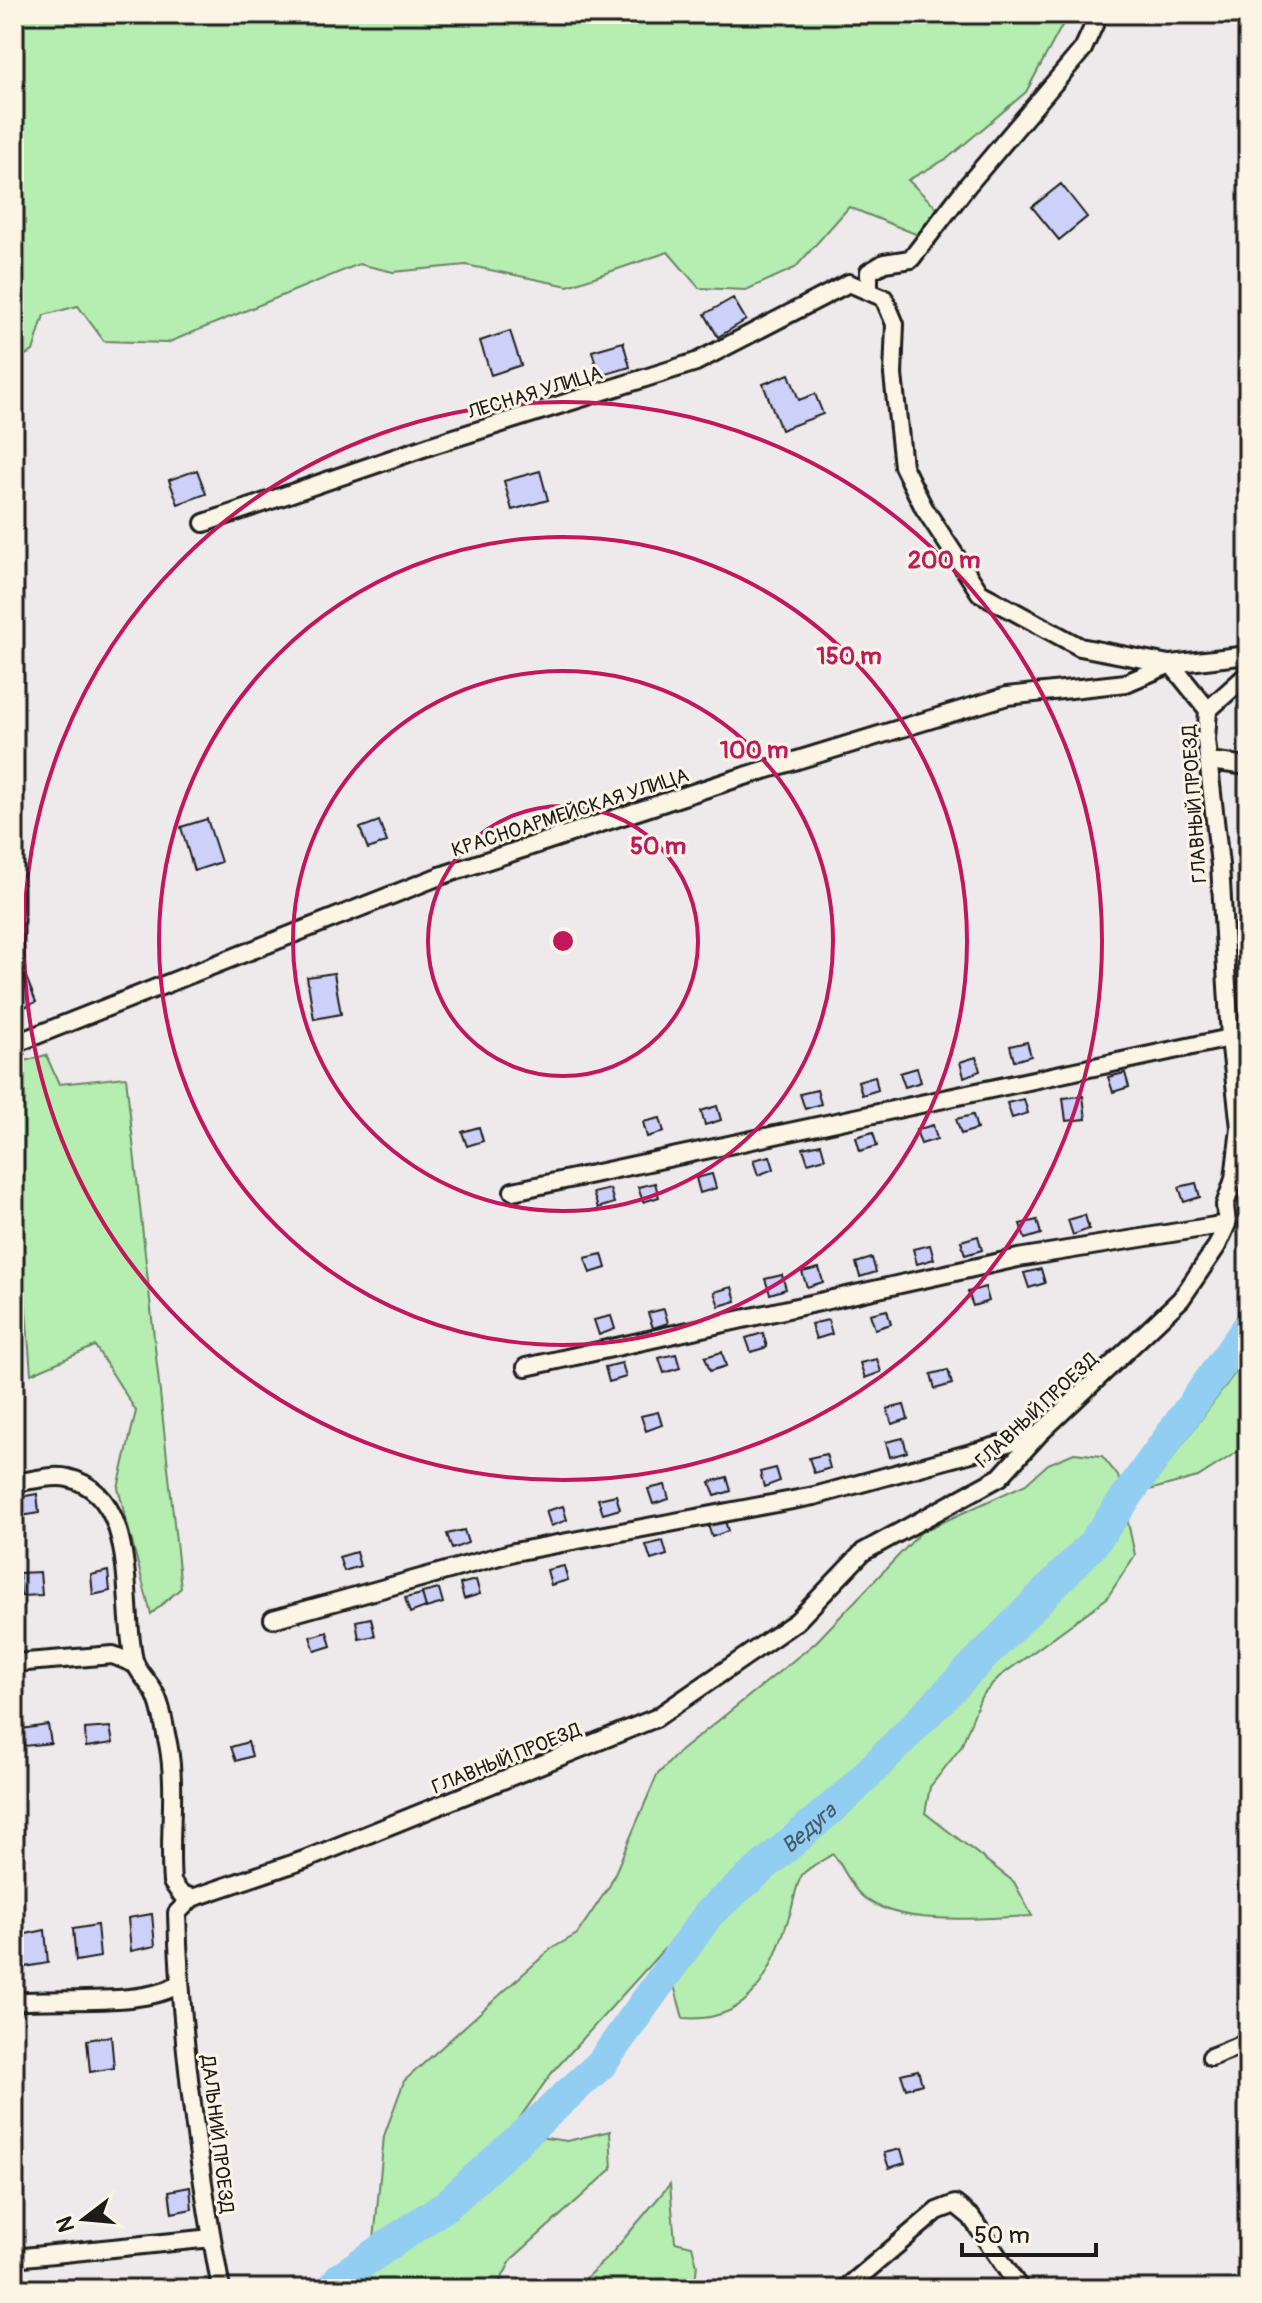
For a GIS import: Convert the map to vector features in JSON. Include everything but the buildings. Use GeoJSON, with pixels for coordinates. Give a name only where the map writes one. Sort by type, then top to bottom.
{"type":"FeatureCollection","features":[{"type":"Feature","properties":{"kind":"street"},"geometry":{"type":"LineString","coordinates":[[1099,14],[1083,49],[967,186],[911,259],[884,263],[869,272],[869,289],[884,298],[895,324],[893,375],[903,466],[924,508],[980,593],[1080,647],[1171,664]]}},
{"type":"Feature","properties":{"kind":"street","name":"ЛЕСНАЯ УЛИЦА"},"geometry":{"type":"LineString","coordinates":[[204,523],[432,445],[696,362],[849,283],[869,289]]}},
{"type":"Feature","properties":{"kind":"street","name":"КРАСНОАРМЕЙСКАЯ УЛИЦА"},"geometry":{"type":"LineString","coordinates":[[14,1044],[440,876],[703,789],[1007,696],[1126,683],[1171,664],[1248,655]]}},
{"type":"Feature","properties":{"kind":"street","name":"ГЛАВНЫЙ ПРОЕЗД"},"geometry":{"type":"LineString","coordinates":[[192,1898],[304,1860],[656,1718],[797,1621],[863,1552],[1000,1477],[1039,1434],[1181,1299],[1217,1246],[1227,1224],[1225,1205],[1234,1179],[1240,1128],[1230,1038],[1220,865],[1209,761],[1208,710],[1171,664]]}},
{"type":"Feature","properties":{"kind":"street"},"geometry":{"type":"LineString","coordinates":[[1208,710],[1248,674]]}},
{"type":"Feature","properties":{"kind":"street"},"geometry":{"type":"LineString","coordinates":[[1209,761],[1248,766]]}},
{"type":"Feature","properties":{"kind":"street"},"geometry":{"type":"LineString","coordinates":[[513,1191],[1230,1038]]}},
{"type":"Feature","properties":{"kind":"street"},"geometry":{"type":"LineString","coordinates":[[526,1367],[1018,1258],[1227,1224]]}},
{"type":"Feature","properties":{"kind":"street"},"geometry":{"type":"LineString","coordinates":[[273,1619],[514,1552],[814,1496],[1039,1434]]}},
{"type":"Feature","properties":{"kind":"street"},"geometry":{"type":"LineString","coordinates":[[14,1483],[66,1477],[96,1492],[110,1511],[125,1567],[135,1664],[157,1698],[168,1746],[173,1790],[172,1882],[180,1893],[192,1898]]}},
{"type":"Feature","properties":{"kind":"street"},"geometry":{"type":"LineString","coordinates":[[14,1663],[113,1655],[135,1664]]}},
{"type":"Feature","properties":{"kind":"street","name":"ДАЛЬНИЙ ПРОЕЗД"},"geometry":{"type":"LineString","coordinates":[[192,1898],[177,1913],[178,1984],[221,2289]]}},
{"type":"Feature","properties":{"kind":"street"},"geometry":{"type":"LineString","coordinates":[[14,2002],[145,1997],[168,1991],[178,1984]]}},
{"type":"Feature","properties":{"kind":"street"},"geometry":{"type":"LineString","coordinates":[[1211,2057],[1248,2042]]}},
{"type":"Feature","properties":{"kind":"street"},"geometry":{"type":"LineString","coordinates":[[845,2289],[937,2211],[955,2204],[971,2217],[1020,2289]]}},
{"type":"Feature","properties":{"kind":"street"},"geometry":{"type":"LineString","coordinates":[[14,2258],[212,2238]]}},
{"type":"Feature","properties":{"kind":"green space"},"geometry":{"type":"Polygon","coordinates":[[[14,14],[1060,14],[1064,22],[1026,92],[948,158],[908,180],[937,208],[918,235],[849,207],[795,268],[746,290],[699,288],[668,252],[568,286],[466,265],[393,272],[359,264],[167,343],[104,341],[78,306],[44,315],[33,351],[14,361],[14,14]]]}},
{"type":"Feature","properties":{"kind":"green space"},"geometry":{"type":"Polygon","coordinates":[[[46,1055],[59,1084],[126,1077],[181,1588],[151,1614],[118,1488],[136,1411],[95,1346],[31,1374],[14,1157],[14,1064],[46,1055]]]}},
{"type":"Feature","properties":{"kind":"green space"},"geometry":{"type":"Polygon","coordinates":[[[1248,1355],[1248,1445],[1198,1477],[1149,1490],[1248,1355]]]}},
{"type":"Feature","properties":{"kind":"green space"},"geometry":{"type":"Polygon","coordinates":[[[1074,1453],[1102,1456],[1118,1476],[1135,1555],[1107,1598],[999,1677],[981,1697],[961,1747],[930,1787],[925,1813],[1014,1882],[1032,1916],[965,1919],[892,1912],[872,1903],[857,1891],[833,1854],[802,1875],[776,1953],[757,1988],[744,2002],[728,2012],[683,2018],[664,1949],[551,2074],[509,2133],[567,2141],[610,2131],[612,2169],[512,2259],[496,2289],[353,2289],[364,2277],[373,2251],[384,2136],[404,2081],[551,1949],[577,1934],[610,1885],[657,1775],[678,1753],[815,1643],[921,1532],[1026,1484],[1048,1464],[1074,1453]]]}},
{"type":"Feature","properties":{"kind":"green space"},"geometry":{"type":"Polygon","coordinates":[[[670,2184],[675,2242],[692,2246],[697,2265],[694,2289],[574,2289],[612,2253],[670,2184]]]}},
{"type":"Feature","properties":{"kind":"waterway","name":"Ведуга"},"geometry":{"type":"LineString","coordinates":[[333,2289],[340,2278],[448,2204],[601,2064],[710,1912],[849,1793],[1092,1545],[1248,1327]]}}]}
